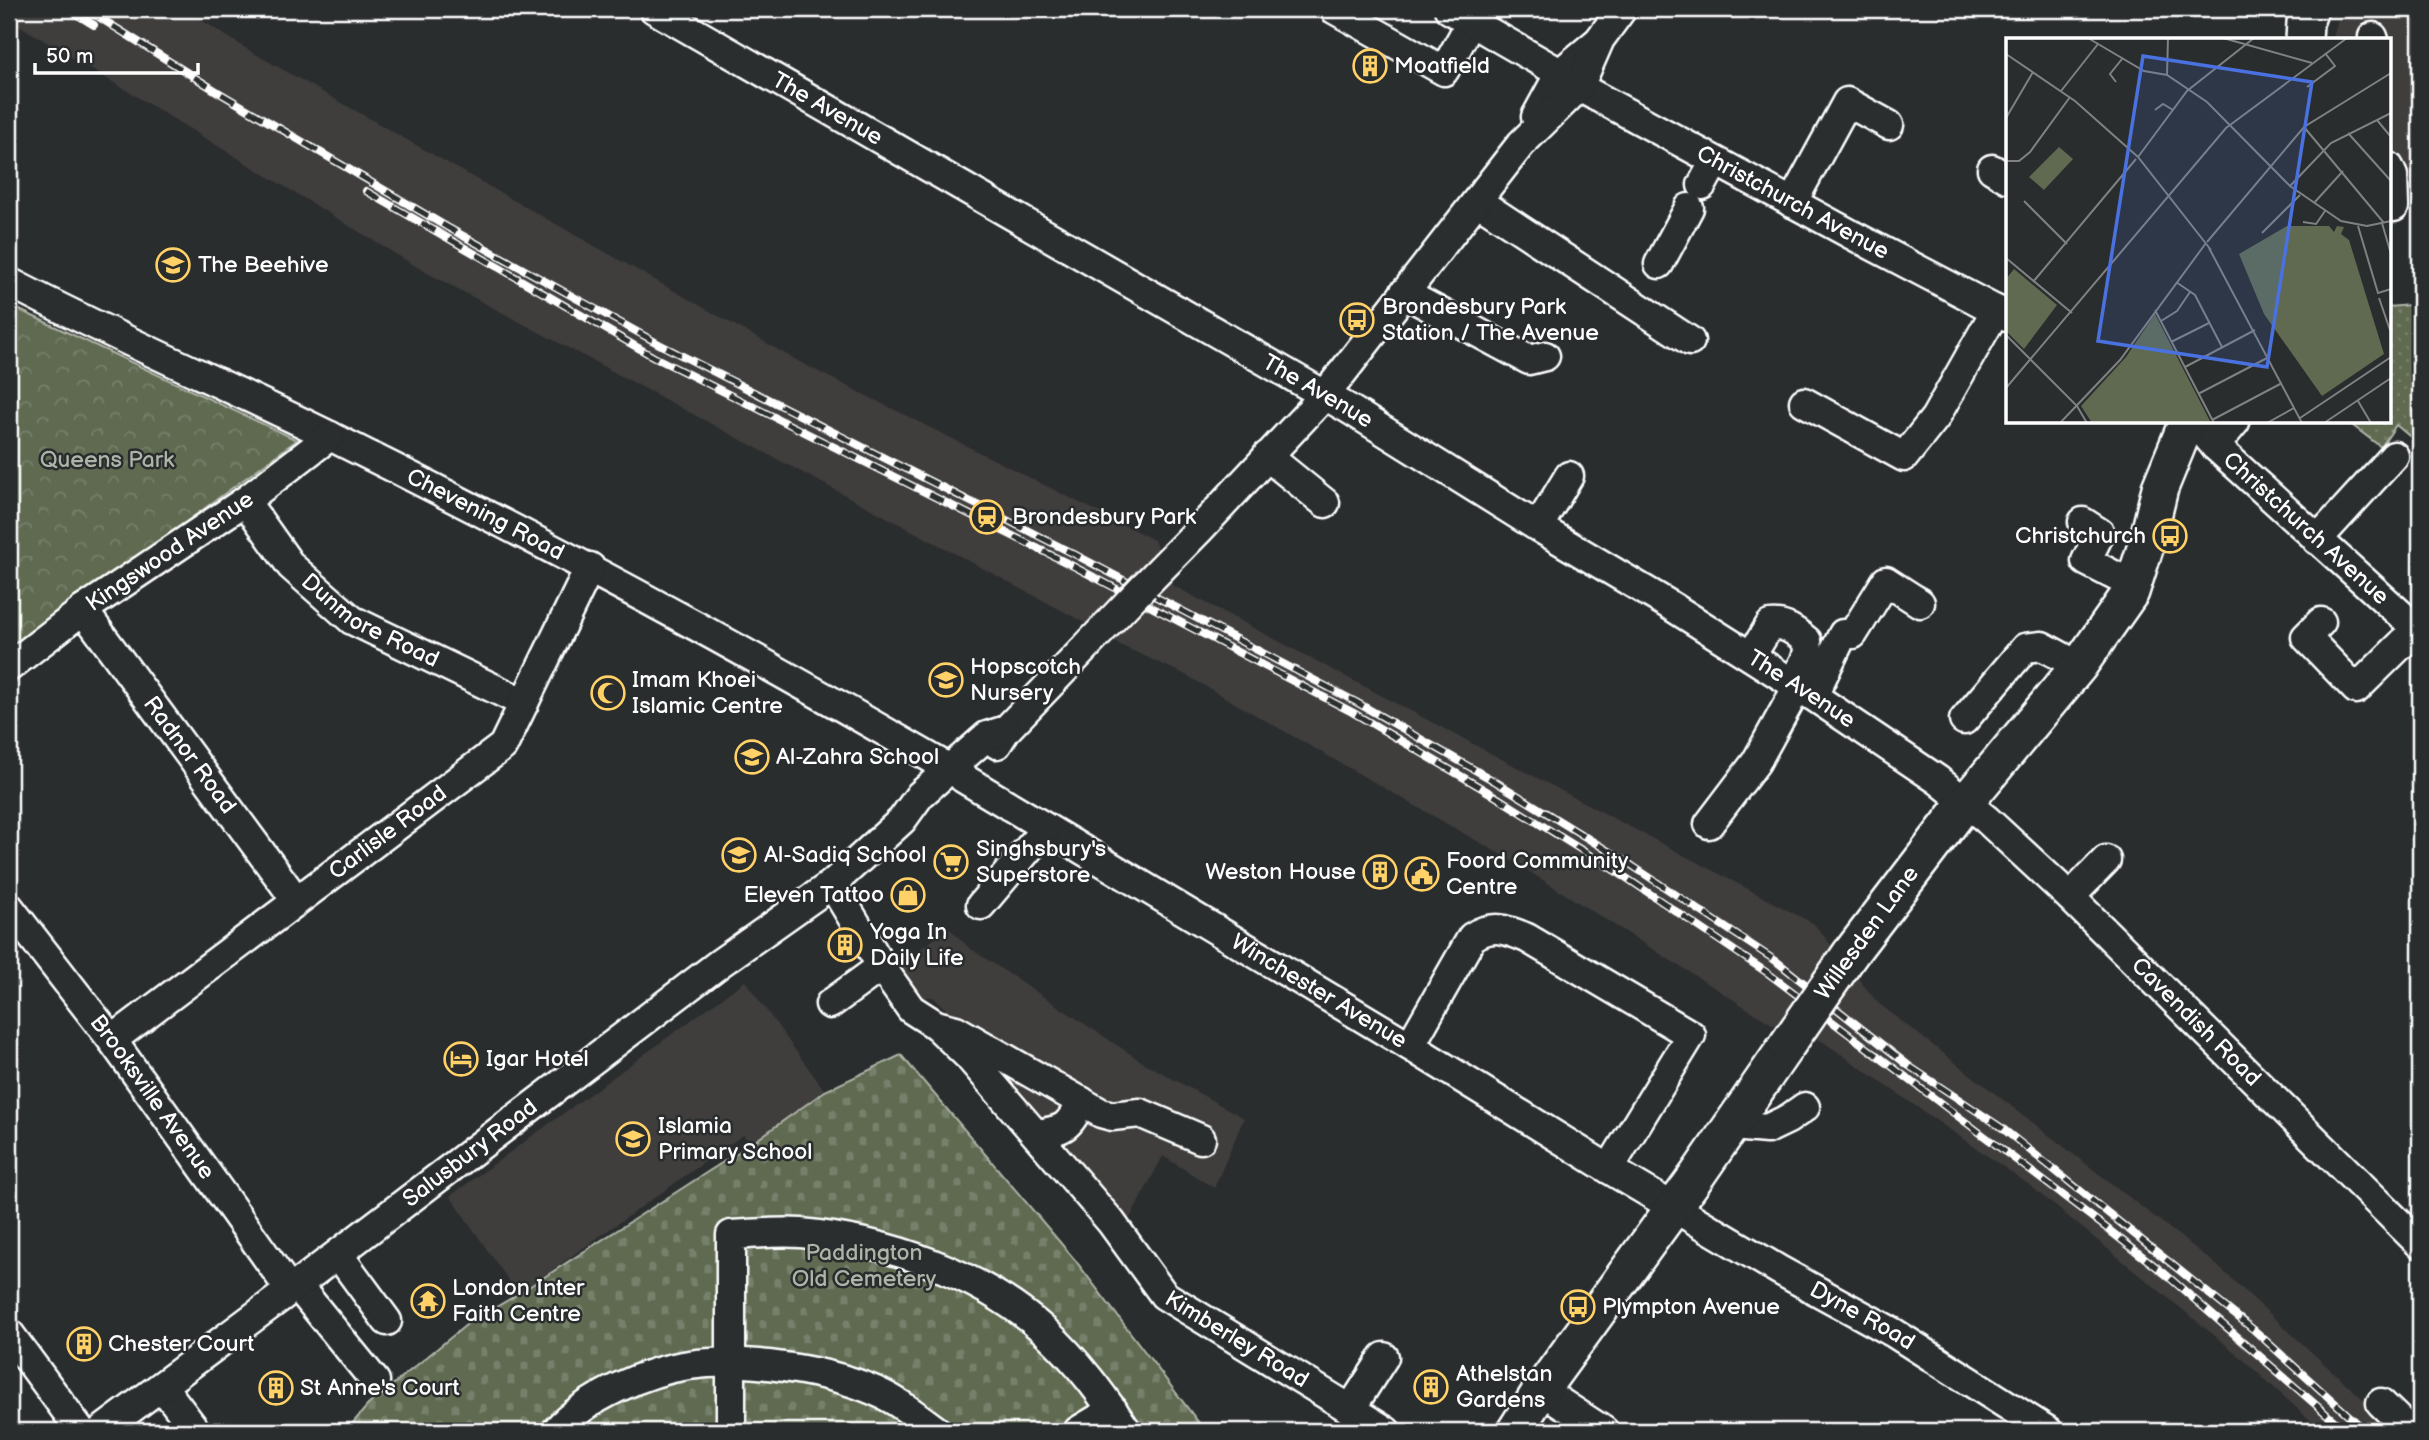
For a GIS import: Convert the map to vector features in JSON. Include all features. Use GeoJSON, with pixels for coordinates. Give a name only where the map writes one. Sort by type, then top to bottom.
{"type":"FeatureCollection","features":[{"type":"Feature","properties":{"kind":"main road"},"geometry":{"type":"LineString","coordinates":[[2304,38],[2305,23],[2310,9]]}},
{"type":"Feature","properties":{"kind":"main road","name":"Willesden Lane"},"geometry":{"type":"LineString","coordinates":[[1515,1431],[1541,1390],[1732,1126],[1850,954],[1966,802],[2110,626],[2133,585],[2160,488],[2185,424]]}},
{"type":"Feature","properties":{"kind":"street","name":"The Avenue"},"geometry":{"type":"LineString","coordinates":[[654,9],[1325,395],[1802,688],[1966,802]]}},
{"type":"Feature","properties":{"kind":"street"},"geometry":{"type":"LineString","coordinates":[[1334,9],[1444,71],[1460,15]]}},
{"type":"Feature","properties":{"kind":"street"},"geometry":{"type":"LineString","coordinates":[[956,774],[987,736],[1006,730],[1325,395],[1521,144],[1622,9]]}},
{"type":"Feature","properties":{"kind":"street","name":"Christchurch Avenue"},"geometry":{"type":"LineString","coordinates":[[1460,15],[1570,80],[1702,185],[1792,203],[2002,313]]}},
{"type":"Feature","properties":{"kind":"street"},"geometry":{"type":"LineString","coordinates":[[1792,203],[1847,102],[1889,125]]}},
{"type":"Feature","properties":{"kind":"street"},"geometry":{"type":"LineString","coordinates":[[2390,169],[2401,207]]}},
{"type":"Feature","properties":{"kind":"street"},"geometry":{"type":"LineString","coordinates":[[1659,264],[1702,185]]}},
{"type":"Feature","properties":{"kind":"street"},"geometry":{"type":"LineString","coordinates":[[1477,201],[1690,341]]}},
{"type":"Feature","properties":{"kind":"street","name":"Chevening Road"},"geometry":{"type":"LineString","coordinates":[[9,282],[330,436],[590,567],[763,662],[956,774]]}},
{"type":"Feature","properties":{"kind":"street"},"geometry":{"type":"LineString","coordinates":[[1404,293],[1529,360],[1545,356]]}},
{"type":"Feature","properties":{"kind":"street"},"geometry":{"type":"LineString","coordinates":[[1804,402],[1904,457],[1935,418],[2002,313]]}},
{"type":"Feature","properties":{"kind":"street","name":"Christchurch Avenue"},"geometry":{"type":"LineString","coordinates":[[2197,424],[2215,446],[2419,630]]}},
{"type":"Feature","properties":{"kind":"street"},"geometry":{"type":"LineString","coordinates":[[2215,446],[2233,424]]}},
{"type":"Feature","properties":{"kind":"street","name":"Kingswood Avenue"},"geometry":{"type":"LineString","coordinates":[[9,667],[83,610],[245,501],[330,436]]}},
{"type":"Feature","properties":{"kind":"street"},"geometry":{"type":"LineString","coordinates":[[1266,456],[1325,503]]}},
{"type":"Feature","properties":{"kind":"street"},"geometry":{"type":"LineString","coordinates":[[2317,540],[2394,456]]}},
{"type":"Feature","properties":{"kind":"street"},"geometry":{"type":"LineString","coordinates":[[1538,527],[1569,476]]}},
{"type":"Feature","properties":{"kind":"street","name":"Dunmore Road"},"geometry":{"type":"LineString","coordinates":[[245,501],[291,566],[352,620],[524,703]]}},
{"type":"Feature","properties":{"kind":"street"},"geometry":{"type":"LineString","coordinates":[[2083,522],[2100,533],[2086,561],[2133,585]]}},
{"type":"Feature","properties":{"kind":"street","name":"Carlisle Road"},"geometry":{"type":"LineString","coordinates":[[112,1040],[503,746],[590,567]]}},
{"type":"Feature","properties":{"kind":"street"},"geometry":{"type":"LineString","coordinates":[[1709,824],[1755,762],[1802,688],[1843,635],[1853,634],[1886,580],[1920,603]]}},
{"type":"Feature","properties":{"kind":"street","name":"Radnor Road"},"geometry":{"type":"LineString","coordinates":[[83,610],[296,900]]}},
{"type":"Feature","properties":{"kind":"street"},"geometry":{"type":"LineString","coordinates":[[2321,622],[2306,637],[2356,689],[2419,630]]}},
{"type":"Feature","properties":{"kind":"street"},"geometry":{"type":"LineString","coordinates":[[1751,656],[1770,625],[1779,624],[1794,630],[1807,641],[1802,688]]}},
{"type":"Feature","properties":{"kind":"street"},"geometry":{"type":"LineString","coordinates":[[1964,720],[2025,648],[2042,646],[2079,666]]}},
{"type":"Feature","properties":{"kind":"street","name":"Salusbury Road"},"geometry":{"type":"LineString","coordinates":[[101,1431],[294,1288],[720,963],[832,884],[902,820],[914,800],[956,774]]}},
{"type":"Feature","properties":{"kind":"street","name":"Winchester Avenue"},"geometry":{"type":"LineString","coordinates":[[956,774],[1675,1207]]}},
{"type":"Feature","properties":{"kind":"street","name":"Cavendish Road"},"geometry":{"type":"LineString","coordinates":[[1966,802],[2070,897],[2420,1244]]}},
{"type":"Feature","properties":{"kind":"street"},"geometry":{"type":"LineString","coordinates":[[981,905],[1046,828]]}},
{"type":"Feature","properties":{"kind":"street"},"geometry":{"type":"LineString","coordinates":[[2070,897],[2106,860]]}},
{"type":"Feature","properties":{"kind":"street"},"geometry":{"type":"LineString","coordinates":[[832,884],[911,1009],[936,1025],[956,1030],[1112,1116],[1140,1113],[1201,1139]]}},
{"type":"Feature","properties":{"kind":"street","name":"Brooksville Avenue"},"geometry":{"type":"LineString","coordinates":[[9,907],[112,1040],[294,1288],[375,1381]]}},
{"type":"Feature","properties":{"kind":"street"},"geometry":{"type":"LineString","coordinates":[[1410,1046],[1472,937],[1482,931],[1497,928],[1527,938],[1691,1035],[1609,1169]]}},
{"type":"Feature","properties":{"kind":"street"},"geometry":{"type":"LineString","coordinates":[[830,1004],[882,966]]}},
{"type":"Feature","properties":{"kind":"street","name":"Kimberley Road"},"geometry":{"type":"LineString","coordinates":[[936,1025],[969,1056],[1111,1222],[1164,1296],[1385,1431]]}},
{"type":"Feature","properties":{"kind":"street"},"geometry":{"type":"LineString","coordinates":[[1036,1134],[1059,1131],[1072,1122],[1081,1101]]}},
{"type":"Feature","properties":{"kind":"street"},"geometry":{"type":"LineString","coordinates":[[1732,1126],[1767,1129],[1805,1107]]}},
{"type":"Feature","properties":{"kind":"street","name":"Dyne Road"},"geometry":{"type":"LineString","coordinates":[[1675,1207],[1779,1270],[1894,1333],[2048,1431]]}},
{"type":"Feature","properties":{"kind":"street"},"geometry":{"type":"LineString","coordinates":[[731,1431],[731,1235],[798,1233],[870,1244],[958,1274],[999,1296],[1045,1331],[1079,1366],[1120,1421],[1078,1431]]}},
{"type":"Feature","properties":{"kind":"street"},"geometry":{"type":"LineString","coordinates":[[338,1254],[387,1321]]}},
{"type":"Feature","properties":{"kind":"street"},"geometry":{"type":"LineString","coordinates":[[9,1333],[80,1431]]}},
{"type":"Feature","properties":{"kind":"street"},"geometry":{"type":"LineString","coordinates":[[1350,1410],[1384,1357]]}},
{"type":"Feature","properties":{"kind":"street"},"geometry":{"type":"LineString","coordinates":[[556,1431],[577,1413],[623,1385],[657,1372],[687,1365],[731,1363],[784,1366],[846,1381],[884,1395],[937,1431]]}},
{"type":"Feature","properties":{"kind":"street"},"geometry":{"type":"LineString","coordinates":[[162,1386],[196,1431]]}},
{"type":"Feature","properties":{"kind":"street"},"geometry":{"type":"LineString","coordinates":[[1541,1390],[1604,1431]]}},
{"type":"Feature","properties":{"kind":"street"},"geometry":{"type":"LineString","coordinates":[[2381,1403],[2410,1431]]}},
{"type":"Feature","properties":{"kind":"shaded area"},"geometry":{"type":"Polygon","coordinates":[[[9,9],[184,9],[250,51],[805,365],[1154,540],[1172,585],[1814,924],[1878,1003],[2213,1262],[2398,1431],[2322,1431],[2236,1353],[2028,1184],[1822,1041],[1772,1024],[1514,862],[1184,674],[1120,645],[1078,619],[422,270],[9,19],[9,9]]]}},
{"type":"Feature","properties":{"kind":"shaded area"},"geometry":{"type":"Polygon","coordinates":[[[2341,9],[2420,9],[2420,179],[2390,183],[2390,38],[2333,38],[2341,9]]]}},
{"type":"Feature","properties":{"kind":"shaded area"},"geometry":{"type":"Polygon","coordinates":[[[949,928],[968,947],[1144,1063],[1244,1118],[1214,1188],[1163,1156],[1128,1222],[960,1023],[933,997],[916,997],[894,968],[949,928]]]}},
{"type":"Feature","properties":{"kind":"shaded area","name":"Islamia Primary School"},"geometry":{"type":"Polygon","coordinates":[[[745,981],[825,1091],[752,1144],[743,1135],[518,1294],[450,1196],[745,981]]]}},
{"type":"Feature","properties":{"kind":"green space"},"geometry":{"type":"Polygon","coordinates":[[[2420,304],[2420,445],[2396,425],[2381,447],[2351,424],[2390,424],[2390,307],[2420,304]]]}},
{"type":"Feature","properties":{"kind":"green space","name":"Queens Park"},"geometry":{"type":"Polygon","coordinates":[[[9,305],[297,440],[9,653],[9,305]]]}},
{"type":"Feature","properties":{"kind":"green space","name":"Paddington Old Cemetery"},"geometry":{"type":"Polygon","coordinates":[[[901,1055],[1075,1260],[1199,1423],[1202,1431],[346,1431],[368,1405],[466,1325],[751,1144],[825,1091],[901,1055]]]}},
{"type":"Feature","properties":{"kind":"railway"},"geometry":{"type":"LineString","coordinates":[[68,9],[94,25]]}},
{"type":"Feature","properties":{"kind":"railway"},"geometry":{"type":"LineString","coordinates":[[86,9],[218,92],[447,227],[659,344],[1076,555],[1356,702],[1496,782],[1631,865],[1776,961],[1909,1066],[2002,1128],[2254,1330],[2366,1431]]}},
{"type":"Feature","properties":{"kind":"railway"},"geometry":{"type":"LineString","coordinates":[[366,191],[654,357],[1073,566],[1352,712],[1625,877],[1769,974],[2105,1227],[2164,1273],[2346,1431]]}},
{"type":"Feature","properties":{"kind":"place","name":"Moatfield"},"geometry":{"type":"Point","coordinates":[1370,66]}},
{"type":"Feature","properties":{"kind":"place","name":"The Beehive"},"geometry":{"type":"Point","coordinates":[173,265]}},
{"type":"Feature","properties":{"kind":"place","name":"Brondesbury Park Station / The Avenue"},"geometry":{"type":"Point","coordinates":[1357,320]}},
{"type":"Feature","properties":{"kind":"place","name":"Brondesbury Park"},"geometry":{"type":"Point","coordinates":[987,517]}},
{"type":"Feature","properties":{"kind":"place","name":"Christchurch"},"geometry":{"type":"Point","coordinates":[2170,536]}},
{"type":"Feature","properties":{"kind":"place","name":"Hopscotch Nursery"},"geometry":{"type":"Point","coordinates":[946,680]}},
{"type":"Feature","properties":{"kind":"place","name":"Imam Khoei Islamic Centre"},"geometry":{"type":"Point","coordinates":[608,693]}},
{"type":"Feature","properties":{"kind":"place","name":"Al-Zahra School"},"geometry":{"type":"Point","coordinates":[752,757]}},
{"type":"Feature","properties":{"kind":"place","name":"Al-Sadiq School"},"geometry":{"type":"Point","coordinates":[739,855]}},
{"type":"Feature","properties":{"kind":"place","name":"Singhsbury's Superstore"},"geometry":{"type":"Point","coordinates":[951,862]}},
{"type":"Feature","properties":{"kind":"place","name":"Weston House"},"geometry":{"type":"Point","coordinates":[1380,872]}},
{"type":"Feature","properties":{"kind":"place","name":"Foord Community Centre"},"geometry":{"type":"Point","coordinates":[1422,874]}},
{"type":"Feature","properties":{"kind":"place","name":"Eleven Tattoo"},"geometry":{"type":"Point","coordinates":[908,895]}},
{"type":"Feature","properties":{"kind":"place","name":"Yoga In Daily Life"},"geometry":{"type":"Point","coordinates":[845,945]}},
{"type":"Feature","properties":{"kind":"place","name":"Igar Hotel"},"geometry":{"type":"Point","coordinates":[461,1059]}},
{"type":"Feature","properties":{"kind":"place","name":"Islamia Primary School"},"geometry":{"type":"Point","coordinates":[633,1139]}},
{"type":"Feature","properties":{"kind":"place","name":"London Inter Faith Centre"},"geometry":{"type":"Point","coordinates":[428,1301]}},
{"type":"Feature","properties":{"kind":"place","name":"Plympton Avenue"},"geometry":{"type":"Point","coordinates":[1578,1307]}},
{"type":"Feature","properties":{"kind":"place","name":"Chester Court"},"geometry":{"type":"Point","coordinates":[84,1344]}},
{"type":"Feature","properties":{"kind":"place","name":"Athelstan Gardens"},"geometry":{"type":"Point","coordinates":[1431,1387]}},
{"type":"Feature","properties":{"kind":"place","name":"St Anne's Court"},"geometry":{"type":"Point","coordinates":[276,1388]}}]}
